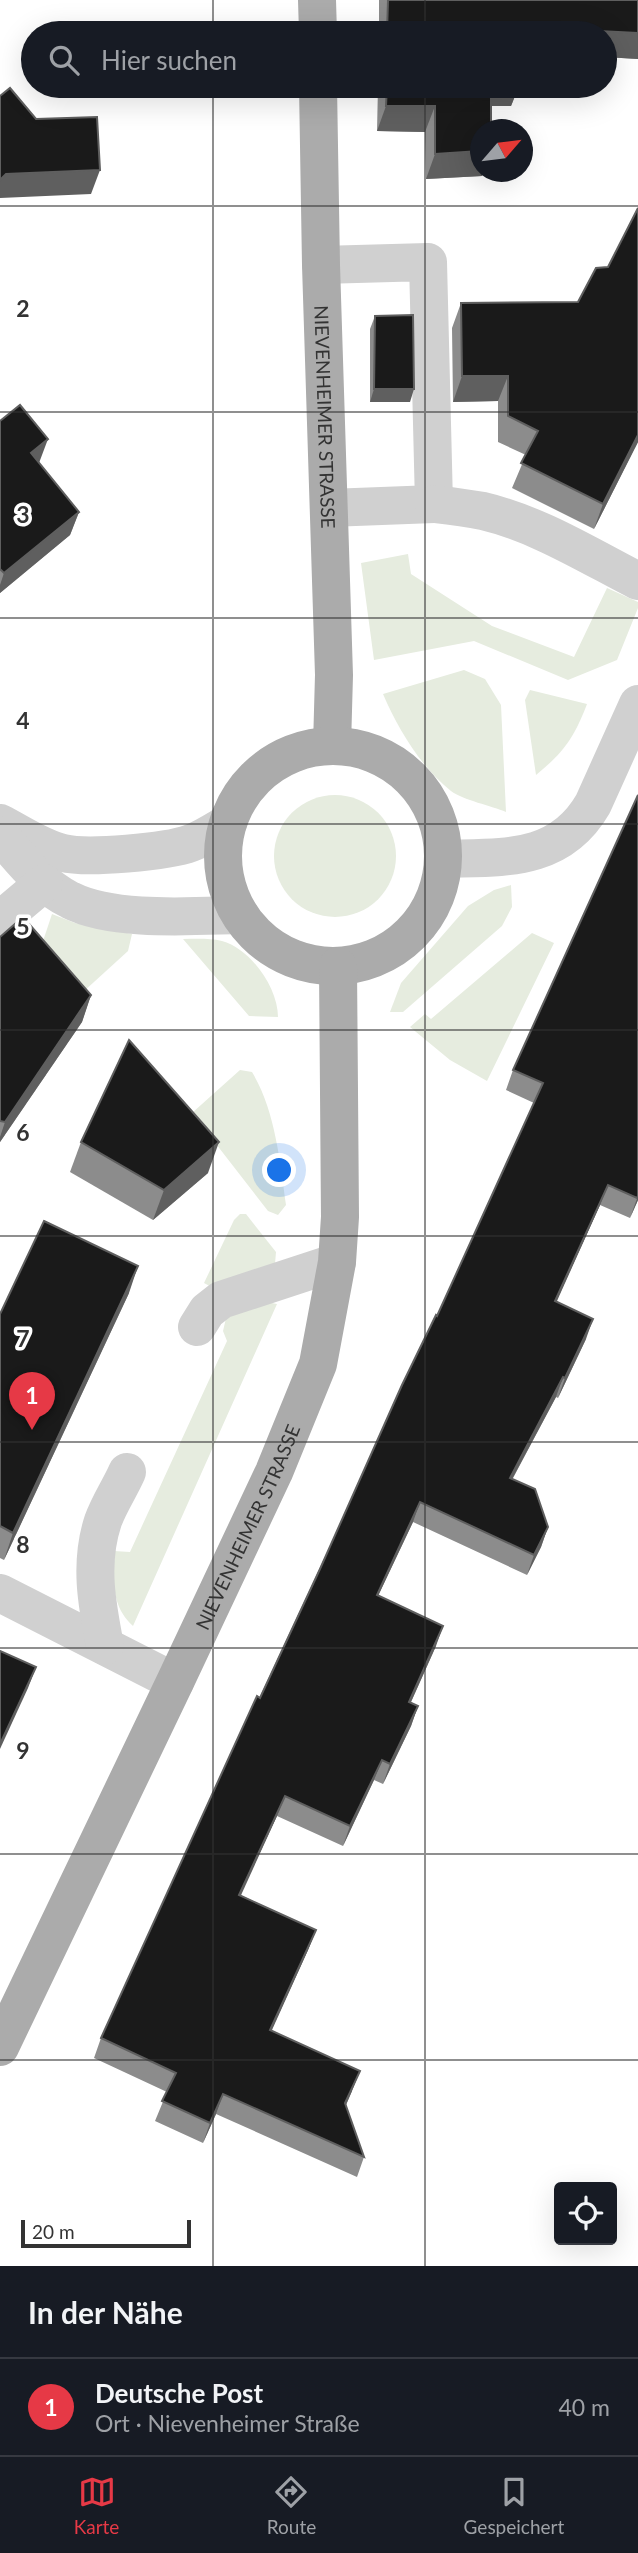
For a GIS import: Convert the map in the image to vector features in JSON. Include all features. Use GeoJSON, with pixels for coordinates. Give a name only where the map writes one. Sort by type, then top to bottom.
{"type":"FeatureCollection","features":[{"type":"Feature","properties":{"kind":"main road"},"geometry":{"type":"LineString","coordinates":[[317,0],[318,21]]}},
{"type":"Feature","properties":{"kind":"main road","name":"NIEVENHEIMER STRASSE"},"geometry":{"type":"LineString","coordinates":[[318,98],[334,675],[332,746]]}},
{"type":"Feature","properties":{"kind":"main road"},"geometry":{"type":"LineString","coordinates":[[332,746],[375,754],[394,764],[411,779],[436,815],[443,859],[441,879],[434,899],[425,917],[412,933],[396,947],[378,957],[338,967],[300,961],[266,944],[240,915],[224,870],[223,846],[229,823],[244,792],[268,768],[282,758],[298,752],[332,746]]}},
{"type":"Feature","properties":{"kind":"main road","name":"NIEVENHEIMER STRASSE"},"geometry":{"type":"LineString","coordinates":[[0,2047],[274,1472],[318,1364],[337,1262],[340,1184],[338,967]]}},
{"type":"Feature","properties":{"kind":"street"},"geometry":{"type":"LineString","coordinates":[[321,265],[428,262],[435,504]]}},
{"type":"Feature","properties":{"kind":"street"},"geometry":{"type":"LineString","coordinates":[[329,508],[435,504],[484,512],[511,520],[638,581]]}},
{"type":"Feature","properties":{"kind":"street"},"geometry":{"type":"LineString","coordinates":[[443,859],[519,856],[547,847],[567,835],[593,804],[638,704]]}},
{"type":"Feature","properties":{"kind":"street"},"geometry":{"type":"LineString","coordinates":[[0,823],[62,853],[82,855],[162,850],[188,844],[229,823]]}},
{"type":"Feature","properties":{"kind":"street"},"geometry":{"type":"LineString","coordinates":[[0,835],[44,883],[69,900],[107,911],[169,916],[240,915]]}},
{"type":"Feature","properties":{"kind":"street"},"geometry":{"type":"LineString","coordinates":[[0,920],[44,883]]}},
{"type":"Feature","properties":{"kind":"street"},"geometry":{"type":"LineString","coordinates":[[197,1327],[207,1311],[221,1300],[337,1262]]}},
{"type":"Feature","properties":{"kind":"street"},"geometry":{"type":"LineString","coordinates":[[105,1646],[96,1601],[95,1558],[103,1522],[127,1472]]}},
{"type":"Feature","properties":{"kind":"street"},"geometry":{"type":"LineString","coordinates":[[0,1593],[176,1682]]}},
{"type":"Feature","properties":{"kind":"shaded area"},"geometry":{"type":"Polygon","coordinates":[[[408,554],[411,574],[492,626],[574,657],[607,588],[638,602],[638,608],[617,660],[568,680],[474,641],[374,660],[361,563],[408,554]]]}},
{"type":"Feature","properties":{"kind":"shaded area"},"geometry":{"type":"Polygon","coordinates":[[[464,670],[485,679],[501,705],[506,812],[456,794],[440,781],[411,747],[383,694],[464,670]]]}},
{"type":"Feature","properties":{"kind":"shaded area"},"geometry":{"type":"Polygon","coordinates":[[[530,690],[587,704],[567,744],[536,775],[525,700],[530,690]]]}},
{"type":"Feature","properties":{"kind":"shaded area"},"geometry":{"type":"Polygon","coordinates":[[[335,795],[358,800],[378,813],[391,833],[396,856],[391,879],[378,899],[358,912],[335,917],[312,912],[292,899],[279,879],[274,856],[279,833],[292,813],[312,800],[335,795]]]}},
{"type":"Feature","properties":{"kind":"shaded area"},"geometry":{"type":"Polygon","coordinates":[[[511,885],[512,907],[502,926],[403,1012],[390,1012],[401,983],[468,906],[494,890],[511,885]]]}},
{"type":"Feature","properties":{"kind":"shaded area"},"geometry":{"type":"Polygon","coordinates":[[[52,914],[75,923],[132,934],[128,951],[83,992],[41,947],[52,914]]]}},
{"type":"Feature","properties":{"kind":"shaded area"},"geometry":{"type":"Polygon","coordinates":[[[532,933],[554,943],[487,1081],[450,1060],[410,1027],[425,1014],[431,1019],[532,933]]]}},
{"type":"Feature","properties":{"kind":"shaded area"},"geometry":{"type":"Polygon","coordinates":[[[183,939],[222,941],[243,952],[268,982],[278,1017],[249,1016],[183,939]]]}},
{"type":"Feature","properties":{"kind":"shaded area"},"geometry":{"type":"Polygon","coordinates":[[[240,1070],[252,1072],[271,1119],[286,1205],[278,1215],[268,1211],[192,1113],[240,1070]]]}},
{"type":"Feature","properties":{"kind":"shaded area"},"geometry":{"type":"Polygon","coordinates":[[[240,1214],[246,1214],[276,1252],[275,1264],[215,1289],[204,1283],[234,1220],[240,1214]]]}},
{"type":"Feature","properties":{"kind":"shaded area"},"geometry":{"type":"Polygon","coordinates":[[[256,1300],[277,1304],[133,1626],[120,1609],[117,1600],[114,1551],[130,1552],[227,1341],[223,1331],[227,1314],[256,1300]]]}},
{"type":"Feature","properties":{"kind":"building"},"geometry":{"type":"Polygon","coordinates":[[[388,0],[638,0],[638,33],[617,32],[617,21],[387,21],[388,0]]]}},
{"type":"Feature","properties":{"kind":"building"},"geometry":{"type":"Polygon","coordinates":[[[10,88],[36,119],[97,117],[100,170],[6,174],[0,180],[0,96],[10,88]]]}},
{"type":"Feature","properties":{"kind":"building"},"geometry":{"type":"Polygon","coordinates":[[[386,98],[491,98],[491,119],[470,119],[470,152],[435,154],[435,106],[386,106],[386,98]]]}},
{"type":"Feature","properties":{"kind":"building"},"geometry":{"type":"Polygon","coordinates":[[[638,208],[638,435],[603,504],[521,463],[538,431],[508,416],[508,376],[462,376],[461,303],[578,302],[596,268],[608,267],[638,208]]]}},
{"type":"Feature","properties":{"kind":"building"},"geometry":{"type":"Polygon","coordinates":[[[413,315],[414,389],[374,389],[375,316],[413,315]]]}},
{"type":"Feature","properties":{"kind":"building"},"geometry":{"type":"Polygon","coordinates":[[[20,405],[48,439],[31,453],[79,512],[4,573],[0,569],[0,421],[20,405]]]}},
{"type":"Feature","properties":{"kind":"building"},"geometry":{"type":"Polygon","coordinates":[[[638,795],[638,1196],[637,1198],[608,1185],[555,1301],[593,1319],[565,1378],[563,1377],[510,1478],[535,1489],[548,1527],[534,1555],[420,1502],[377,1595],[443,1626],[409,1702],[418,1706],[390,1764],[382,1760],[350,1826],[285,1796],[239,1895],[316,1930],[270,2030],[360,2071],[345,2103],[364,2157],[223,2094],[210,2123],[162,2101],[176,2073],[101,2038],[543,1083],[513,1070],[638,795]]]}},
{"type":"Feature","properties":{"kind":"building"},"geometry":{"type":"Polygon","coordinates":[[[23,917],[91,995],[5,1122],[0,1121],[0,937],[23,917]]]}},
{"type":"Feature","properties":{"kind":"building"},"geometry":{"type":"Polygon","coordinates":[[[129,1040],[219,1142],[164,1190],[81,1142],[129,1040]]]}},
{"type":"Feature","properties":{"kind":"building"},"geometry":{"type":"Polygon","coordinates":[[[44,1221],[138,1266],[13,1533],[0,1526],[0,1314],[44,1221]]]}},
{"type":"Feature","properties":{"kind":"building"},"geometry":{"type":"Polygon","coordinates":[[[0,1651],[36,1667],[0,1744],[0,1651]]]}},
{"type":"Feature","properties":{"kind":"place","name":"Deutsche Post"},"geometry":{"type":"Point","coordinates":[32,1430]}}]}
